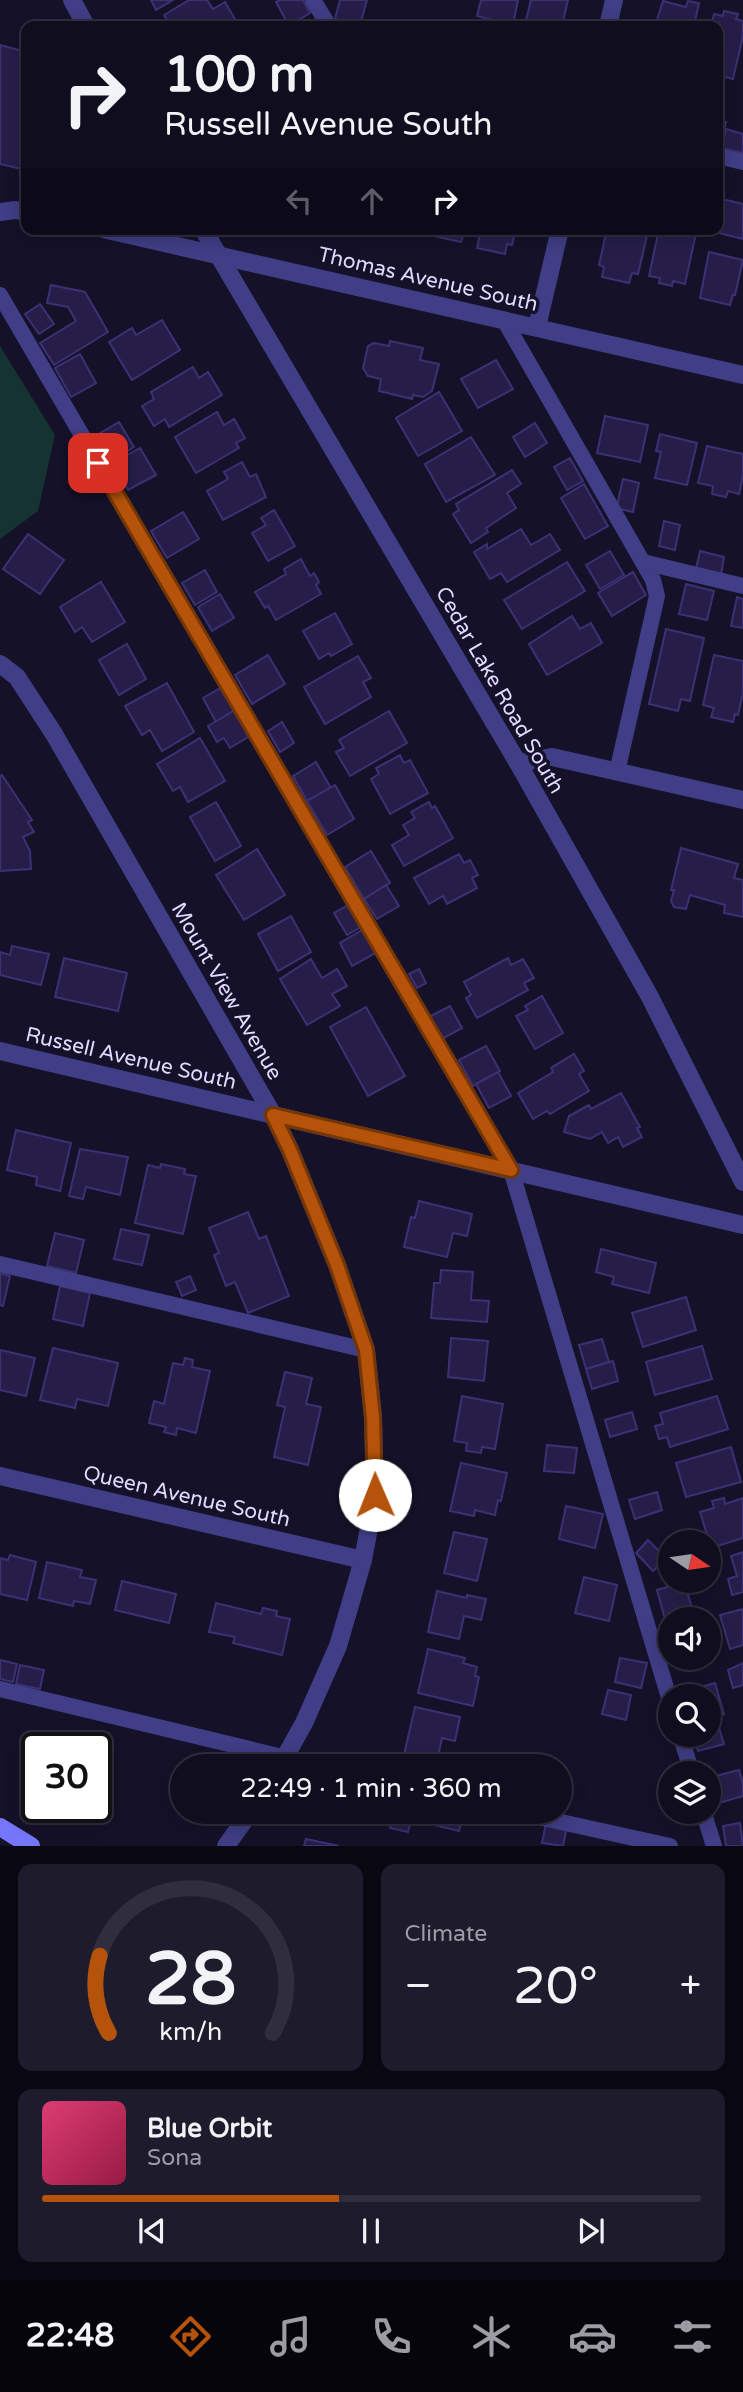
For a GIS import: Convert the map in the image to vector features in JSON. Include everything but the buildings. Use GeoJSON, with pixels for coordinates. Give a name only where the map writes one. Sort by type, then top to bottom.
{"type":"FeatureCollection","features":[{"type":"Feature","properties":{"kind":"main road"},"geometry":{"type":"LineString","coordinates":[[0,1827],[31,1846]]}},
{"type":"Feature","properties":{"kind":"street"},"geometry":{"type":"LineString","coordinates":[[72,0],[83,21]]}},
{"type":"Feature","properties":{"kind":"street"},"geometry":{"type":"LineString","coordinates":[[609,21],[614,0]]}},
{"type":"Feature","properties":{"kind":"street"},"geometry":{"type":"LineString","coordinates":[[0,212],[21,211]]}},
{"type":"Feature","properties":{"kind":"street","name":"Thomas Avenue South"},"geometry":{"type":"LineString","coordinates":[[130,235],[743,375]]}},
{"type":"Feature","properties":{"kind":"street","name":"Cedar Lake Road South"},"geometry":{"type":"LineString","coordinates":[[206,235],[518,762],[650,997],[743,1182]]}},
{"type":"Feature","properties":{"kind":"street"},"geometry":{"type":"LineString","coordinates":[[537,327],[559,235]]}},
{"type":"Feature","properties":{"kind":"street","name":"Mount View Avenue"},"geometry":{"type":"LineString","coordinates":[[0,664],[17,677],[54,734],[273,1115],[337,1265],[366,1350],[373,1418],[375,1495],[363,1560],[338,1646],[287,1754]]}},
{"type":"Feature","properties":{"kind":"street"},"geometry":{"type":"LineString","coordinates":[[518,762],[552,757],[743,800]]}},
{"type":"Feature","properties":{"kind":"street","name":"Russell Avenue South"},"geometry":{"type":"LineString","coordinates":[[0,1051],[743,1225]]}},
{"type":"Feature","properties":{"kind":"street","name":"Queen Avenue South"},"geometry":{"type":"LineString","coordinates":[[0,1476],[363,1560]]}},
{"type":"Feature","properties":{"kind":"street"},"geometry":{"type":"LineString","coordinates":[[226,1846],[242,1824]]}},
{"type":"Feature","properties":{"kind":"lane"},"geometry":{"type":"LineString","coordinates":[[313,0],[326,21]]}},
{"type":"Feature","properties":{"kind":"lane"},"geometry":{"type":"LineString","coordinates":[[723,157],[743,162]]}},
{"type":"Feature","properties":{"kind":"lane"},"geometry":{"type":"LineString","coordinates":[[0,295],[511,1170],[665,1684]]}},
{"type":"Feature","properties":{"kind":"lane"},"geometry":{"type":"LineString","coordinates":[[504,320],[653,580],[657,596],[617,772]]}},
{"type":"Feature","properties":{"kind":"lane"},"geometry":{"type":"LineString","coordinates":[[643,562],[743,586]]}},
{"type":"Feature","properties":{"kind":"lane"},"geometry":{"type":"LineString","coordinates":[[0,1264],[366,1350]]}},
{"type":"Feature","properties":{"kind":"lane"},"geometry":{"type":"LineString","coordinates":[[0,1689],[252,1754]]}},
{"type":"Feature","properties":{"kind":"lane"},"geometry":{"type":"LineString","coordinates":[[571,1824],[670,1846]]}},
{"type":"Feature","properties":{"kind":"lane"},"geometry":{"type":"LineString","coordinates":[[707,1824],[714,1846]]}},
{"type":"Feature","properties":{"kind":"green space"},"geometry":{"type":"Polygon","coordinates":[[[0,346],[55,435],[38,511],[0,539],[0,346]]]}},
{"type":"Feature","properties":{"kind":"route"},"geometry":{"type":"LineString","coordinates":[[98,463],[511,1170],[273,1115],[337,1265],[366,1350],[373,1418],[375,1495]]}}]}
